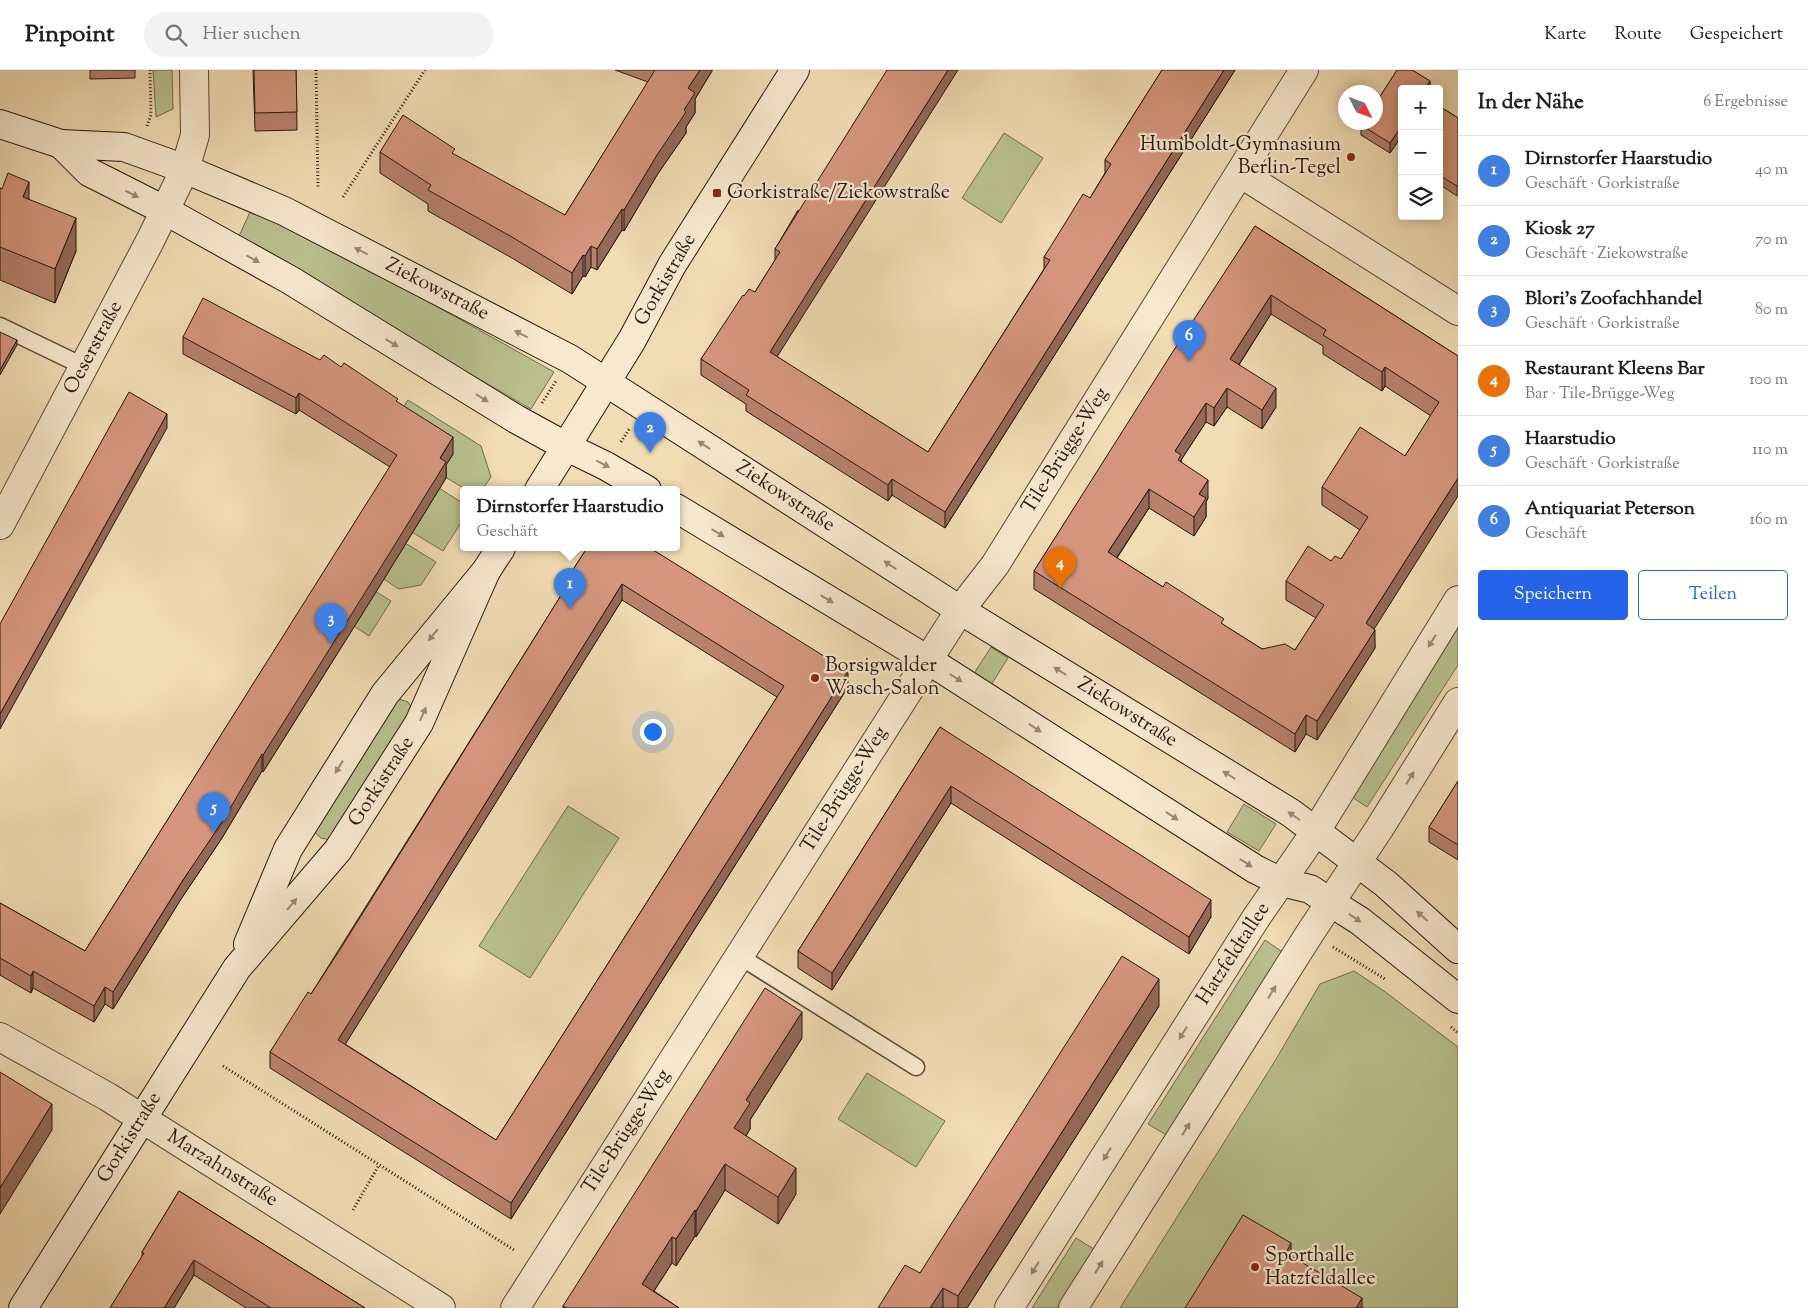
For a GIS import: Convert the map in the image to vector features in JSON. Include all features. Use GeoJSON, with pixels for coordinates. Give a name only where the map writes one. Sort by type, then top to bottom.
{"type":"FeatureCollection","features":[{"type":"Feature","properties":{"kind":"street","name":"Oeserstraße"},"geometry":{"type":"LineString","coordinates":[[0,525],[166,211],[185,169],[195,135],[194,70]]}},
{"type":"Feature","properties":{"kind":"street","name":"Gorkistraße"},"geometry":{"type":"LineString","coordinates":[[542,486],[632,340],[672,265],[795,70]]}},
{"type":"Feature","properties":{"kind":"street","name":"Tile-Brügge-Weg"},"geometry":{"type":"LineString","coordinates":[[515,1308],[960,610],[995,565],[1304,70]]}},
{"type":"Feature","properties":{"kind":"street","name":"Ziekowstraße"},"geometry":{"type":"LineString","coordinates":[[0,124],[61,144],[124,147],[185,169],[284,211],[570,358],[960,610],[1291,813],[1386,884],[1458,949]]}},
{"type":"Feature","properties":{"kind":"street","name":"Ziekowstraße"},"geometry":{"type":"LineString","coordinates":[[61,144],[89,172],[166,211],[290,280],[516,419],[640,486]]}},
{"type":"Feature","properties":{"kind":"street"},"geometry":{"type":"LineString","coordinates":[[1240,173],[1458,311]]}},
{"type":"Feature","properties":{"kind":"street"},"geometry":{"type":"LineString","coordinates":[[680,510],[928,660],[1255,869],[1281,882],[1310,889],[1360,921],[1458,998]]}},
{"type":"Feature","properties":{"kind":"street","name":"Gorkistraße"},"geometry":{"type":"LineString","coordinates":[[237,968],[288,848],[385,694],[486,571],[499,551]]}},
{"type":"Feature","properties":{"kind":"street","name":"Gorkistraße"},"geometry":{"type":"LineString","coordinates":[[23,1308],[237,968],[338,850],[419,723],[486,571]]}},
{"type":"Feature","properties":{"kind":"street","name":"Hatzfeldtallee"},"geometry":{"type":"LineString","coordinates":[[1009,1308],[1256,918],[1316,831],[1458,600]]}},
{"type":"Feature","properties":{"kind":"street"},"geometry":{"type":"LineString","coordinates":[[1073,1308],[1458,702]]}},
{"type":"Feature","properties":{"kind":"street","name":"Marzahnstraße"},"geometry":{"type":"LineString","coordinates":[[0,1036],[108,1096],[441,1308]]}},
{"type":"Feature","properties":{"kind":"lane"},"geometry":{"type":"LineString","coordinates":[[0,326],[85,366]]}},
{"type":"Feature","properties":{"kind":"lane"},"geometry":{"type":"LineString","coordinates":[[739,956],[916,1068]]}},
{"type":"Feature","properties":{"kind":"path"},"geometry":{"type":"LineString","coordinates":[[147,126],[152,115],[150,70]]}},
{"type":"Feature","properties":{"kind":"path"},"geometry":{"type":"LineString","coordinates":[[316,70],[318,187]]}},
{"type":"Feature","properties":{"kind":"path"},"geometry":{"type":"LineString","coordinates":[[343,197],[425,70]]}},
{"type":"Feature","properties":{"kind":"path"},"geometry":{"type":"LineString","coordinates":[[541,405],[560,375]]}},
{"type":"Feature","properties":{"kind":"path"},"geometry":{"type":"LineString","coordinates":[[620,444],[634,422]]}},
{"type":"Feature","properties":{"kind":"path"},"geometry":{"type":"LineString","coordinates":[[223,1066],[514,1250]]}},
{"type":"Feature","properties":{"kind":"path"},"geometry":{"type":"LineString","coordinates":[[353,1210],[379,1165]]}},
{"type":"Feature","properties":{"kind":"green space"},"geometry":{"type":"Polygon","coordinates":[[[153,70],[172,70],[173,109],[156,117],[153,70]]]}},
{"type":"Feature","properties":{"kind":"green space"},"geometry":{"type":"Polygon","coordinates":[[[1004,133],[1043,158],[1001,223],[962,198],[1004,133]]]}},
{"type":"Feature","properties":{"kind":"green space"},"geometry":{"type":"Polygon","coordinates":[[[251,210],[368,268],[554,372],[531,409],[389,327],[239,236],[251,210]]]}},
{"type":"Feature","properties":{"kind":"green space"},"geometry":{"type":"Polygon","coordinates":[[[408,400],[481,446],[491,477],[485,486],[460,486],[440,474],[396,418],[408,400]]]}},
{"type":"Feature","properties":{"kind":"green space"},"geometry":{"type":"Polygon","coordinates":[[[439,488],[460,501],[460,524],[443,551],[412,532],[439,488]]]}},
{"type":"Feature","properties":{"kind":"green space"},"geometry":{"type":"Polygon","coordinates":[[[405,543],[436,562],[421,585],[399,589],[382,578],[405,543]]]}},
{"type":"Feature","properties":{"kind":"green space"},"geometry":{"type":"Polygon","coordinates":[[[375,591],[391,601],[369,636],[354,626],[375,591]]]}},
{"type":"Feature","properties":{"kind":"green space"},"geometry":{"type":"Polygon","coordinates":[[[1458,624],[1458,665],[1367,807],[1349,795],[1458,624]]]}},
{"type":"Feature","properties":{"kind":"green space"},"geometry":{"type":"Polygon","coordinates":[[[991,647],[1008,658],[991,685],[973,675],[991,647]]]}},
{"type":"Feature","properties":{"kind":"green space"},"geometry":{"type":"Polygon","coordinates":[[[399,699],[408,702],[412,708],[330,840],[321,838],[314,832],[386,703],[399,699]]]}},
{"type":"Feature","properties":{"kind":"green space"},"geometry":{"type":"Polygon","coordinates":[[[1244,804],[1276,824],[1259,851],[1227,832],[1244,804]]]}},
{"type":"Feature","properties":{"kind":"green space"},"geometry":{"type":"Polygon","coordinates":[[[568,806],[619,838],[530,978],[479,946],[568,806]]]}},
{"type":"Feature","properties":{"kind":"green space"},"geometry":{"type":"Polygon","coordinates":[[[1265,940],[1284,953],[1168,1136],[1148,1124],[1265,940]]]}},
{"type":"Feature","properties":{"kind":"green space"},"geometry":{"type":"Polygon","coordinates":[[[1354,971],[1384,991],[1458,1047],[1458,1308],[1120,1308],[1275,1061],[1320,984],[1354,971]]]}},
{"type":"Feature","properties":{"kind":"green space"},"geometry":{"type":"Polygon","coordinates":[[[867,1073],[945,1121],[916,1167],[838,1119],[867,1073]]]}},
{"type":"Feature","properties":{"kind":"green space"},"geometry":{"type":"Polygon","coordinates":[[[1076,1238],[1097,1251],[1060,1308],[1032,1308],[1076,1238]]]}},
{"type":"Feature","properties":{"kind":"building"},"geometry":{"type":"Polygon","coordinates":[[[254,70],[296,70],[297,112],[255,113],[254,70]]]}},
{"type":"Feature","properties":{"kind":"building"},"geometry":{"type":"Polygon","coordinates":[[[655,70],[700,70],[688,88],[695,93],[684,110],[686,112],[657,155],[624,210],[622,209],[597,249],[591,246],[572,273],[428,190],[431,185],[380,152],[403,115],[455,149],[452,153],[565,215],[655,70]]]}},
{"type":"Feature","properties":{"kind":"building"},"geometry":{"type":"Polygon","coordinates":[[[887,70],[948,70],[770,352],[928,452],[1050,260],[1044,257],[1083,194],[1090,198],[1111,164],[1105,160],[1162,70],[1224,70],[945,512],[892,479],[888,485],[746,395],[749,390],[701,359],[743,295],[749,289],[755,292],[780,252],[775,249],[887,70]]]}},
{"type":"Feature","properties":{"kind":"building"},"geometry":{"type":"Polygon","coordinates":[[[1397,70],[1412,70],[1430,81],[1428,85],[1398,85],[1398,131],[1390,143],[1369,130],[1383,130],[1383,92],[1397,70]]]}},
{"type":"Feature","properties":{"kind":"building"},"geometry":{"type":"Polygon","coordinates":[[[1443,109],[1458,118],[1457,186],[1443,177],[1443,109]]]}},
{"type":"Feature","properties":{"kind":"building"},"geometry":{"type":"Polygon","coordinates":[[[8,173],[29,182],[23,197],[76,218],[55,269],[0,247],[0,188],[2,189],[8,173]]]}},
{"type":"Feature","properties":{"kind":"building"},"geometry":{"type":"Polygon","coordinates":[[[1255,226],[1458,356],[1458,478],[1366,623],[1375,630],[1317,721],[1306,715],[1295,734],[1034,571],[1255,226]],[[1271,295],[1230,359],[1276,388],[1262,410],[1227,388],[1214,408],[1206,403],[1175,451],[1181,455],[1178,460],[1208,480],[1199,494],[1206,498],[1194,517],[1149,489],[1108,552],[1163,587],[1166,582],[1224,619],[1221,623],[1262,649],[1285,644],[1295,650],[1324,605],[1286,581],[1308,546],[1331,561],[1335,556],[1341,559],[1368,517],[1322,487],[1360,427],[1405,456],[1439,402],[1385,367],[1382,372],[1323,335],[1326,330],[1271,295]]]}},
{"type":"Feature","properties":{"kind":"building"},"geometry":{"type":"Polygon","coordinates":[[[203,298],[320,360],[324,355],[341,367],[344,363],[398,399],[396,401],[453,437],[440,458],[446,462],[262,754],[222,822],[181,883],[113,992],[105,987],[94,1006],[33,971],[31,976],[0,958],[0,903],[85,951],[397,455],[299,393],[296,398],[183,337],[203,298]]]}},
{"type":"Feature","properties":{"kind":"building"},"geometry":{"type":"Polygon","coordinates":[[[0,332],[17,340],[0,370],[0,332]]]}},
{"type":"Feature","properties":{"kind":"building"},"geometry":{"type":"Polygon","coordinates":[[[129,392],[167,414],[0,714],[0,624],[129,392]]]}},
{"type":"Feature","properties":{"kind":"building"},"geometry":{"type":"Polygon","coordinates":[[[585,551],[655,551],[848,671],[511,1203],[270,1052],[308,992],[311,994],[341,948],[570,581],[567,579],[585,551]],[[622,584],[338,1040],[496,1140],[784,686],[622,584]]]}},
{"type":"Feature","properties":{"kind":"building"},"geometry":{"type":"Polygon","coordinates":[[[940,727],[1211,900],[1189,937],[951,786],[832,973],[798,951],[940,727]]]}},
{"type":"Feature","properties":{"kind":"building"},"geometry":{"type":"Polygon","coordinates":[[[1458,781],[1458,845],[1429,827],[1458,781]]]}},
{"type":"Feature","properties":{"kind":"building"},"geometry":{"type":"Polygon","coordinates":[[[1122,956],[1159,979],[958,1296],[943,1288],[930,1308],[878,1308],[905,1265],[920,1273],[1122,956]]]}},
{"type":"Feature","properties":{"kind":"building"},"geometry":{"type":"Polygon","coordinates":[[[765,988],[802,1012],[746,1100],[750,1103],[734,1128],[796,1168],[778,1197],[725,1164],[696,1211],[676,1239],[672,1237],[642,1284],[679,1308],[567,1308],[563,1306],[765,988]]]}},
{"type":"Feature","properties":{"kind":"building"},"geometry":{"type":"Polygon","coordinates":[[[0,1072],[52,1104],[0,1188],[0,1072]]]}},
{"type":"Feature","properties":{"kind":"building"},"geometry":{"type":"Polygon","coordinates":[[[179,1191],[365,1308],[271,1308],[194,1260],[164,1308],[110,1308],[179,1191]]]}},
{"type":"Feature","properties":{"kind":"building","name":"Sporthalle Hatzfeldallee"},"geometry":{"type":"Polygon","coordinates":[[[1243,1215],[1291,1243],[1286,1253],[1362,1298],[1356,1308],[1185,1308],[1243,1215]]]}},
{"type":"Feature","properties":{"kind":"place","name":"Humboldt-Gymnasium Berlin-Tegel"},"geometry":{"type":"Point","coordinates":[1351,157]}},
{"type":"Feature","properties":{"kind":"place","name":"Gorkistraße/Ziekowstraße"},"geometry":{"type":"Point","coordinates":[717,193]}},
{"type":"Feature","properties":{"kind":"place","name":"Antiquariat Peterson"},"geometry":{"type":"Point","coordinates":[1189,361]}},
{"type":"Feature","properties":{"kind":"place","name":"Kiosk 27"},"geometry":{"type":"Point","coordinates":[650,453]}},
{"type":"Feature","properties":{"kind":"place","name":"Restaurant Kleens Bar"},"geometry":{"type":"Point","coordinates":[1060,588]}},
{"type":"Feature","properties":{"kind":"place","name":"Dirnstorfer Haarstudio"},"geometry":{"type":"Point","coordinates":[570,609]}},
{"type":"Feature","properties":{"kind":"place","name":"Blori's Zoofachhandel"},"geometry":{"type":"Point","coordinates":[331,644]}},
{"type":"Feature","properties":{"kind":"place","name":"Borsigwalder Wasch-Salon"},"geometry":{"type":"Point","coordinates":[815,678]}},
{"type":"Feature","properties":{"kind":"place","name":"Haarstudio"},"geometry":{"type":"Point","coordinates":[214,833]}},
{"type":"Feature","properties":{"kind":"place","name":"Sporthalle Hatzfeldallee"},"geometry":{"type":"Point","coordinates":[1255,1267]}}]}
